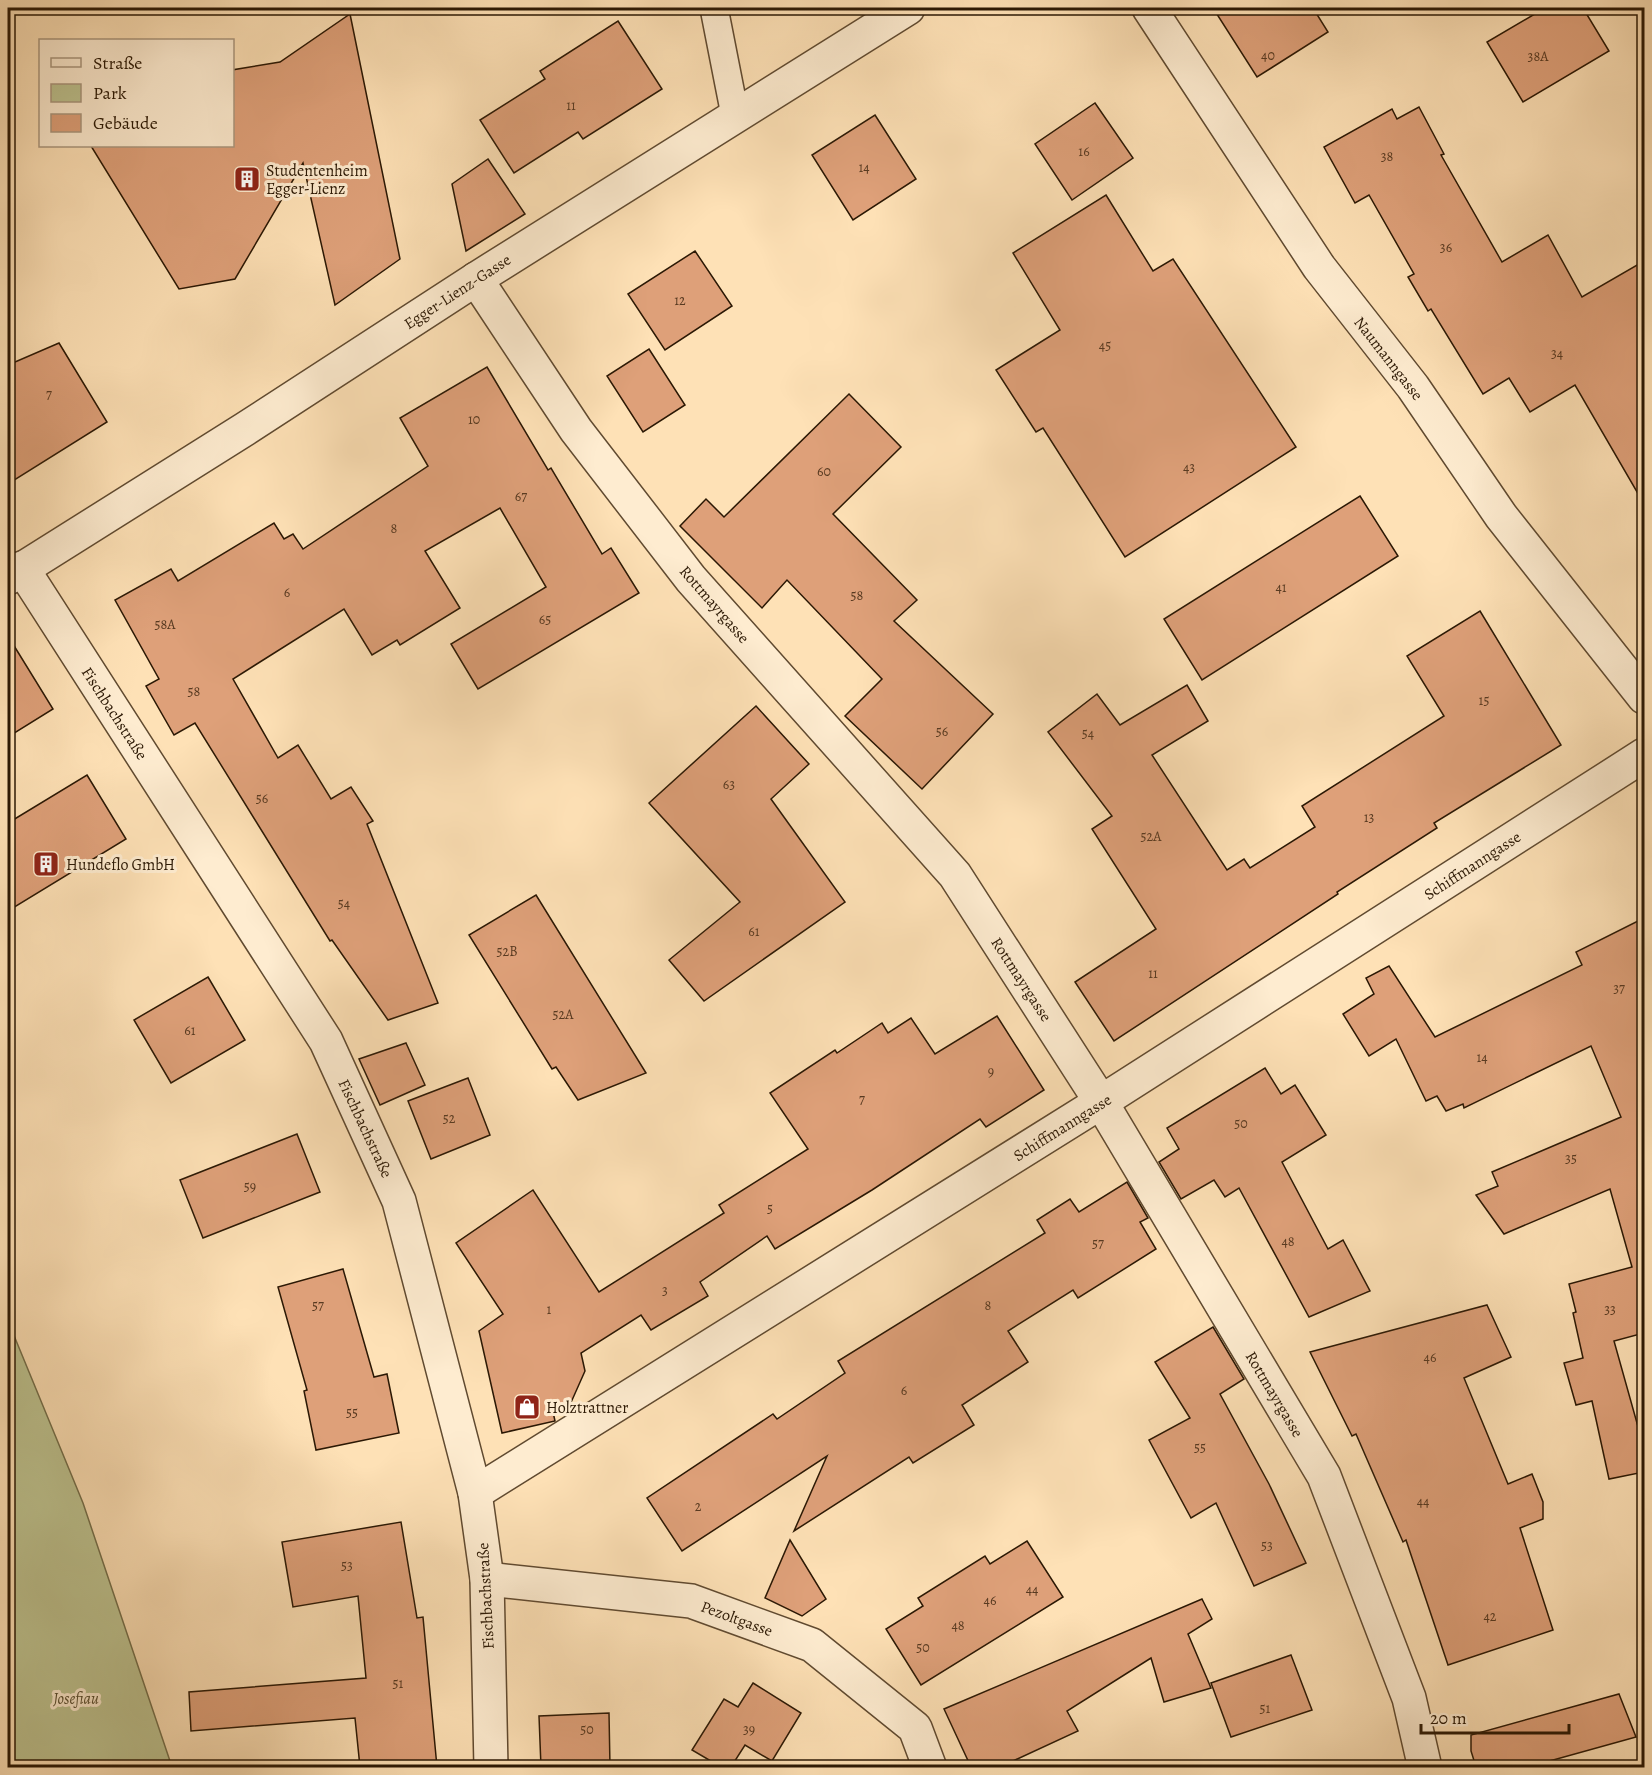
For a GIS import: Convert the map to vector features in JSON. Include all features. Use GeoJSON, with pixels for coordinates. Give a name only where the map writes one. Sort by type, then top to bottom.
{"type":"FeatureCollection","features":[{"type":"Feature","properties":{"kind":"street","name":"Egger-Lienz-Gasse"},"geometry":{"type":"LineString","coordinates":[[15,573],[735,115],[908,8]]}},
{"type":"Feature","properties":{"kind":"street","name":"Naumanngasse"},"geometry":{"type":"LineString","coordinates":[[1149,8],[1319,267],[1413,387],[1501,516],[1644,698]]}},
{"type":"Feature","properties":{"kind":"street","name":"Rottmayrgasse"},"geometry":{"type":"LineString","coordinates":[[476,279],[576,430],[692,579],[955,875],[1101,1102],[1324,1476],[1409,1698],[1425,1767]]}},
{"type":"Feature","properties":{"kind":"street","name":"Fischbachstraße"},"geometry":{"type":"LineString","coordinates":[[15,573],[326,1041],[399,1201],[475,1493],[487,1579],[491,1767]]}},
{"type":"Feature","properties":{"kind":"street","name":"Schiffmanngasse"},"geometry":{"type":"LineString","coordinates":[[475,1493],[1101,1102],[1644,755]]}},
{"type":"Feature","properties":{"kind":"street","name":"Pezoltgasse"},"geometry":{"type":"LineString","coordinates":[[487,1579],[691,1601],[812,1645],[915,1728],[930,1767]]}},
{"type":"Feature","properties":{"kind":"lane"},"geometry":{"type":"LineString","coordinates":[[714,8],[735,115]]}},
{"type":"Feature","properties":{"kind":"green space","name":"Josefiau"},"geometry":{"type":"Polygon","coordinates":[[[8,1321],[83,1503],[172,1767],[8,1767],[8,1321]]]}},
{"type":"Feature","properties":{"kind":"building"},"geometry":{"type":"Polygon","coordinates":[[[1213,8],[1313,8],[1328,32],[1257,77],[1213,8]]]}},
{"type":"Feature","properties":{"kind":"building"},"geometry":{"type":"Polygon","coordinates":[[[1545,8],[1583,8],[1609,51],[1523,102],[1487,42],[1545,8]]]}},
{"type":"Feature","properties":{"kind":"building","name":"Studentenheim Egger-Lienz"},"geometry":{"type":"Polygon","coordinates":[[[350,14],[400,259],[335,305],[303,163],[235,279],[179,289],[92,147],[234,147],[234,70],[280,62],[350,14]]]}},
{"type":"Feature","properties":{"kind":"building"},"geometry":{"type":"Polygon","coordinates":[[[618,21],[662,89],[583,139],[578,132],[514,173],[480,120],[545,79],[540,71],[618,21]]]}},
{"type":"Feature","properties":{"kind":"building"},"geometry":{"type":"Polygon","coordinates":[[[1095,103],[1133,158],[1072,200],[1035,144],[1095,103]]]}},
{"type":"Feature","properties":{"kind":"building"},"geometry":{"type":"Polygon","coordinates":[[[1419,107],[1444,154],[1441,155],[1502,262],[1548,235],[1582,297],[1644,261],[1644,504],[1575,385],[1530,412],[1509,378],[1483,394],[1431,309],[1428,311],[1408,277],[1414,274],[1369,195],[1355,203],[1324,147],[1392,109],[1397,119],[1419,107]]]}},
{"type":"Feature","properties":{"kind":"building"},"geometry":{"type":"Polygon","coordinates":[[[875,115],[916,179],[853,220],[812,155],[875,115]]]}},
{"type":"Feature","properties":{"kind":"building"},"geometry":{"type":"Polygon","coordinates":[[[488,159],[525,214],[466,251],[452,184],[488,159]]]}},
{"type":"Feature","properties":{"kind":"building"},"geometry":{"type":"Polygon","coordinates":[[[1106,195],[1153,271],[1173,259],[1296,447],[1125,557],[1043,428],[1036,432],[996,370],[1060,330],[1013,253],[1106,195]]]}},
{"type":"Feature","properties":{"kind":"building"},"geometry":{"type":"Polygon","coordinates":[[[695,251],[732,306],[665,350],[628,294],[695,251]]]}},
{"type":"Feature","properties":{"kind":"building"},"geometry":{"type":"Polygon","coordinates":[[[59,343],[107,422],[8,484],[8,365],[59,343]]]}},
{"type":"Feature","properties":{"kind":"building"},"geometry":{"type":"Polygon","coordinates":[[[649,349],[685,405],[643,432],[607,376],[649,349]]]}},
{"type":"Feature","properties":{"kind":"building"},"geometry":{"type":"Polygon","coordinates":[[[487,367],[548,470],[551,468],[602,554],[611,548],[639,593],[478,689],[451,644],[546,587],[500,508],[425,551],[460,608],[400,645],[397,640],[372,655],[344,609],[233,679],[278,758],[298,745],[331,799],[351,787],[373,821],[367,824],[438,1003],[388,1020],[332,940],[330,941],[195,723],[174,735],[146,686],[159,679],[115,600],[171,569],[178,581],[274,523],[284,539],[293,534],[303,549],[428,466],[400,418],[487,367]]]}},
{"type":"Feature","properties":{"kind":"building"},"geometry":{"type":"Polygon","coordinates":[[[849,394],[901,447],[833,514],[917,600],[894,621],[993,714],[922,789],[845,716],[882,679],[787,580],[762,608],[680,526],[706,499],[724,517],[849,394]]]}},
{"type":"Feature","properties":{"kind":"building"},"geometry":{"type":"Polygon","coordinates":[[[1360,496],[1398,556],[1202,680],[1164,619],[1360,496]]]}},
{"type":"Feature","properties":{"kind":"building"},"geometry":{"type":"Polygon","coordinates":[[[1480,611],[1561,745],[1434,823],[1437,828],[1114,1041],[1075,982],[1156,929],[1092,829],[1112,816],[1048,732],[1097,694],[1120,725],[1187,685],[1208,721],[1152,755],[1227,870],[1244,859],[1250,868],[1315,827],[1302,806],[1444,716],[1407,656],[1480,611]]]}},
{"type":"Feature","properties":{"kind":"building"},"geometry":{"type":"Polygon","coordinates":[[[8,636],[53,709],[8,737],[8,636]]]}},
{"type":"Feature","properties":{"kind":"building"},"geometry":{"type":"Polygon","coordinates":[[[756,706],[809,764],[771,799],[845,902],[704,1001],[669,960],[740,902],[649,803],[756,706]]]}},
{"type":"Feature","properties":{"kind":"building","name":"Hundeflo GmbH"},"geometry":{"type":"Polygon","coordinates":[[[87,775],[126,839],[8,911],[8,823],[87,775]]]}},
{"type":"Feature","properties":{"kind":"building"},"geometry":{"type":"Polygon","coordinates":[[[536,895],[646,1073],[578,1100],[556,1067],[552,1069],[469,935],[536,895]]]}},
{"type":"Feature","properties":{"kind":"building"},"geometry":{"type":"Polygon","coordinates":[[[1644,918],[1644,1333],[1614,1341],[1644,1448],[1644,1472],[1609,1479],[1592,1401],[1576,1405],[1564,1363],[1583,1358],[1569,1284],[1632,1267],[1610,1189],[1504,1234],[1476,1195],[1498,1186],[1492,1172],[1621,1117],[1591,1046],[1464,1108],[1463,1104],[1446,1111],[1437,1096],[1426,1101],[1396,1039],[1369,1056],[1343,1014],[1374,994],[1366,978],[1389,966],[1435,1037],[1582,965],[1576,952],[1644,918]]]}},
{"type":"Feature","properties":{"kind":"building"},"geometry":{"type":"Polygon","coordinates":[[[208,977],[245,1040],[171,1083],[134,1020],[208,977]]]}},
{"type":"Feature","properties":{"kind":"building"},"geometry":{"type":"Polygon","coordinates":[[[997,1016],[1044,1090],[986,1127],[980,1119],[872,1190],[775,1249],[767,1236],[700,1282],[708,1296],[651,1330],[641,1315],[581,1353],[585,1371],[569,1407],[553,1412],[555,1421],[502,1433],[479,1331],[503,1314],[456,1243],[533,1190],[599,1292],[724,1213],[719,1205],[808,1149],[770,1093],[835,1050],[837,1053],[882,1023],[888,1033],[911,1018],[935,1054],[997,1016]]]}},
{"type":"Feature","properties":{"kind":"building"},"geometry":{"type":"Polygon","coordinates":[[[406,1043],[425,1085],[380,1105],[359,1059],[406,1043]]]}},
{"type":"Feature","properties":{"kind":"building"},"geometry":{"type":"Polygon","coordinates":[[[1265,1068],[1281,1094],[1295,1085],[1326,1135],[1282,1162],[1328,1249],[1343,1240],[1370,1291],[1309,1317],[1239,1188],[1225,1197],[1214,1180],[1181,1199],[1159,1162],[1179,1149],[1167,1128],[1265,1068]]]}},
{"type":"Feature","properties":{"kind":"building"},"geometry":{"type":"Polygon","coordinates":[[[468,1078],[490,1135],[431,1159],[408,1101],[468,1078]]]}},
{"type":"Feature","properties":{"kind":"building"},"geometry":{"type":"Polygon","coordinates":[[[297,1134],[320,1192],[203,1238],[180,1180],[297,1134]]]}},
{"type":"Feature","properties":{"kind":"building"},"geometry":{"type":"Polygon","coordinates":[[[1127,1182],[1148,1218],[1140,1222],[1156,1249],[1078,1298],[1073,1290],[1008,1331],[1028,1362],[962,1405],[974,1425],[913,1463],[909,1457],[794,1531],[827,1456],[682,1551],[647,1498],[773,1414],[777,1419],[845,1373],[838,1361],[1045,1233],[1037,1220],[1070,1199],[1079,1212],[1127,1182]]]}},
{"type":"Feature","properties":{"kind":"building"},"geometry":{"type":"Polygon","coordinates":[[[343,1269],[374,1377],[387,1374],[399,1433],[316,1450],[304,1391],[307,1390],[278,1287],[343,1269]]]}},
{"type":"Feature","properties":{"kind":"building"},"geometry":{"type":"Polygon","coordinates":[[[1487,1305],[1511,1357],[1464,1378],[1508,1484],[1532,1474],[1543,1502],[1543,1519],[1520,1528],[1553,1630],[1448,1665],[1406,1540],[1403,1542],[1356,1434],[1352,1436],[1310,1352],[1487,1305]]]}},
{"type":"Feature","properties":{"kind":"building"},"geometry":{"type":"Polygon","coordinates":[[[1213,1327],[1244,1379],[1220,1394],[1269,1484],[1306,1563],[1254,1586],[1216,1503],[1191,1518],[1149,1440],[1190,1418],[1155,1362],[1213,1327]]]}},
{"type":"Feature","properties":{"kind":"building"},"geometry":{"type":"Polygon","coordinates":[[[401,1522],[417,1618],[423,1617],[437,1767],[360,1767],[355,1718],[191,1731],[189,1692],[366,1678],[358,1596],[293,1607],[282,1542],[401,1522]]]}},
{"type":"Feature","properties":{"kind":"building"},"geometry":{"type":"Polygon","coordinates":[[[790,1540],[826,1599],[802,1616],[765,1598],[790,1540]]]}},
{"type":"Feature","properties":{"kind":"building"},"geometry":{"type":"Polygon","coordinates":[[[1027,1541],[1063,1597],[921,1685],[886,1629],[923,1606],[918,1598],[985,1556],[990,1564],[1027,1541]]]}},
{"type":"Feature","properties":{"kind":"building"},"geometry":{"type":"Polygon","coordinates":[[[1202,1599],[1212,1619],[1188,1634],[1211,1688],[1164,1702],[1151,1658],[1067,1711],[1078,1731],[1000,1767],[971,1767],[944,1709],[1202,1599]]]}},
{"type":"Feature","properties":{"kind":"building"},"geometry":{"type":"Polygon","coordinates":[[[1291,1655],[1312,1710],[1231,1737],[1211,1683],[1291,1655]]]}},
{"type":"Feature","properties":{"kind":"building"},"geometry":{"type":"Polygon","coordinates":[[[753,1683],[801,1713],[772,1761],[745,1745],[731,1767],[721,1767],[692,1750],[724,1699],[738,1707],[753,1683]]]}},
{"type":"Feature","properties":{"kind":"building"},"geometry":{"type":"Polygon","coordinates":[[[1619,1694],[1636,1737],[1528,1767],[1476,1767],[1471,1751],[1471,1735],[1619,1694]]]}},
{"type":"Feature","properties":{"kind":"building"},"geometry":{"type":"Polygon","coordinates":[[[609,1713],[610,1767],[541,1767],[539,1716],[609,1713]]]}},
{"type":"Feature","properties":{"kind":"place","name":"Studentenheim Egger-Lienz"},"geometry":{"type":"Point","coordinates":[247,179]}},
{"type":"Feature","properties":{"kind":"place","name":"Hundeflo GmbH"},"geometry":{"type":"Point","coordinates":[46,864]}},
{"type":"Feature","properties":{"kind":"place","name":"Holztrattner"},"geometry":{"type":"Point","coordinates":[527,1407]}}]}
